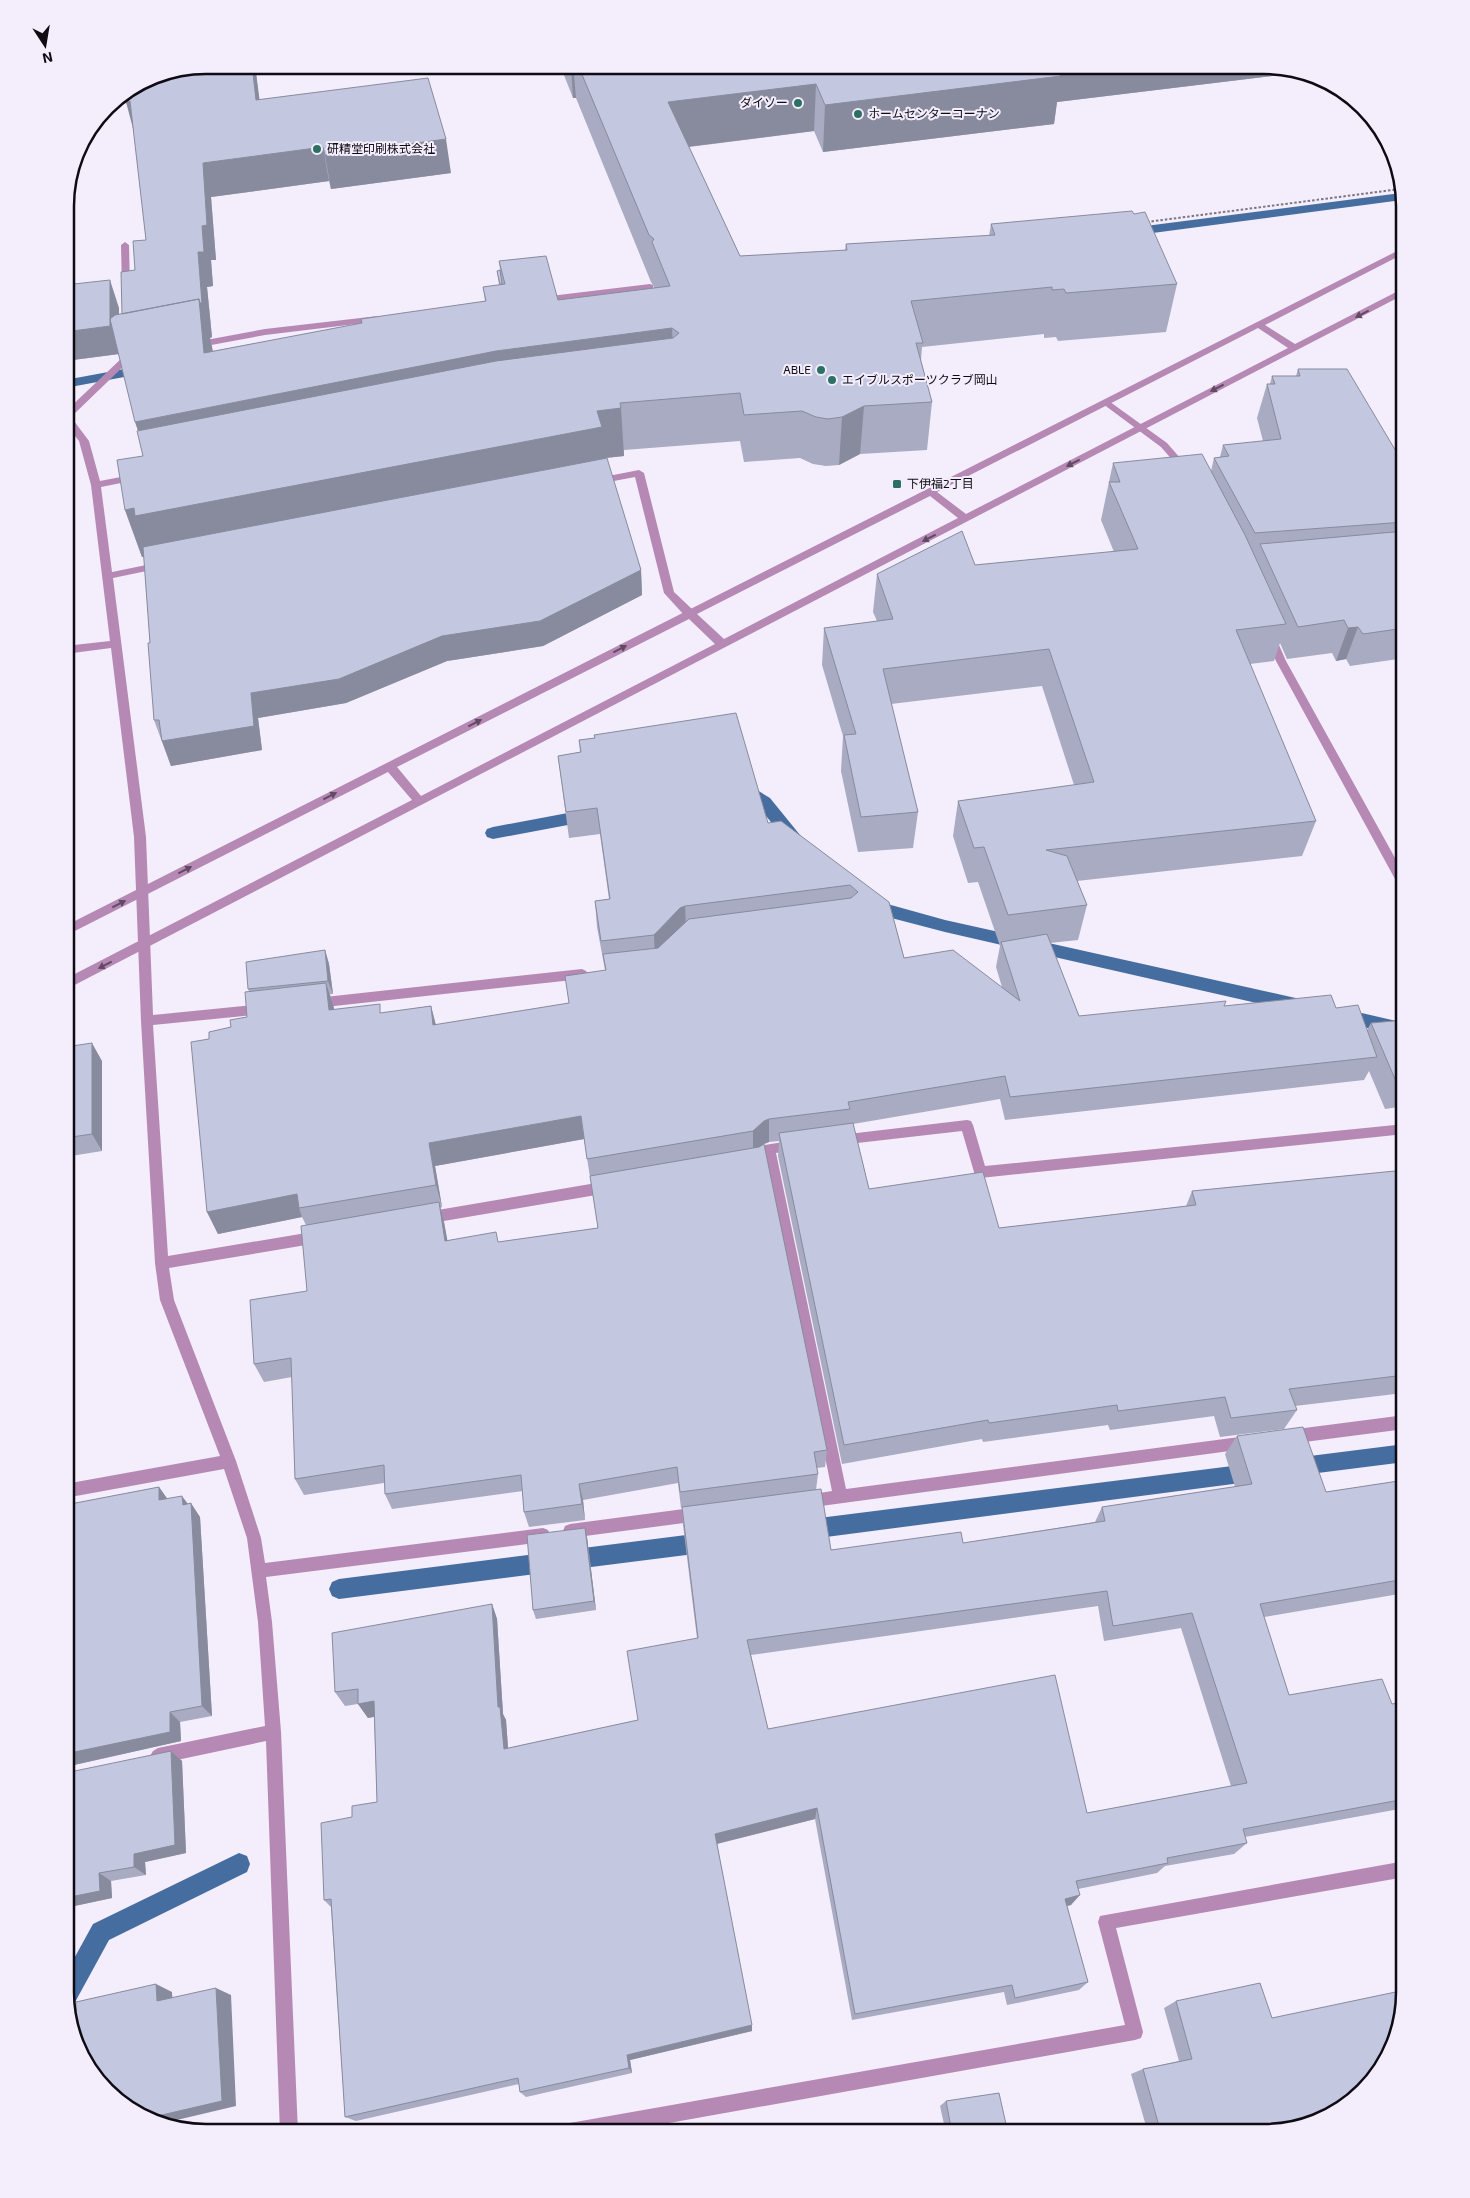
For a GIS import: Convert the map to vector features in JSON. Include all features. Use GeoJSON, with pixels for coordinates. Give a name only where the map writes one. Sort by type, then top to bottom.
{"type":"FeatureCollection","features":[{"type":"Feature","properties":{"kind":"street"},"geometry":{"type":"LineString","coordinates":[[125,245],[126,301]]}},
{"type":"Feature","properties":{"kind":"street"},"geometry":{"type":"LineString","coordinates":[[74,926],[1396,255]]}},
{"type":"Feature","properties":{"kind":"street"},"geometry":{"type":"LineString","coordinates":[[530,301],[650,287]]}},
{"type":"Feature","properties":{"kind":"street"},"geometry":{"type":"LineString","coordinates":[[74,980],[1396,296]]}},
{"type":"Feature","properties":{"kind":"street"},"geometry":{"type":"LineString","coordinates":[[182,348],[265,332],[390,318]]}},
{"type":"Feature","properties":{"kind":"street"},"geometry":{"type":"LineString","coordinates":[[1258,324],[1295,348]]}},
{"type":"Feature","properties":{"kind":"street"},"geometry":{"type":"LineString","coordinates":[[74,410],[116,368],[126,354],[145,355]]}},
{"type":"Feature","properties":{"kind":"street"},"geometry":{"type":"LineString","coordinates":[[1106,402],[1164,445],[1190,478]]}},
{"type":"Feature","properties":{"kind":"street"},"geometry":{"type":"LineString","coordinates":[[74,428],[84,441],[96,485],[140,837],[147,1021],[162,1264],[167,1300],[229,1461],[254,1538],[265,1622],[273,1732],[289,2124]]}},
{"type":"Feature","properties":{"kind":"street"},"geometry":{"type":"LineString","coordinates":[[590,482],[639,473],[669,593],[722,644]]}},
{"type":"Feature","properties":{"kind":"street"},"geometry":{"type":"LineString","coordinates":[[96,485],[145,475]]}},
{"type":"Feature","properties":{"kind":"street"},"geometry":{"type":"LineString","coordinates":[[930,491],[965,519]]}},
{"type":"Feature","properties":{"kind":"street"},"geometry":{"type":"LineString","coordinates":[[107,576],[170,564]]}},
{"type":"Feature","properties":{"kind":"street"},"geometry":{"type":"LineString","coordinates":[[1265,626],[1281,661],[1396,871]]}},
{"type":"Feature","properties":{"kind":"street"},"geometry":{"type":"LineString","coordinates":[[74,649],[115,644]]}},
{"type":"Feature","properties":{"kind":"street"},"geometry":{"type":"LineString","coordinates":[[389,766],[420,802]]}},
{"type":"Feature","properties":{"kind":"street"},"geometry":{"type":"LineString","coordinates":[[306,1004],[591,974]]}},
{"type":"Feature","properties":{"kind":"street"},"geometry":{"type":"LineString","coordinates":[[147,1021],[277,1008]]}},
{"type":"Feature","properties":{"kind":"street"},"geometry":{"type":"LineString","coordinates":[[829,1141],[967,1124],[980,1172],[1396,1130]]}},
{"type":"Feature","properties":{"kind":"street"},"geometry":{"type":"LineString","coordinates":[[738,1164],[758,1161],[769,1149],[809,1144]]}},
{"type":"Feature","properties":{"kind":"street"},"geometry":{"type":"LineString","coordinates":[[769,1149],[840,1496]]}},
{"type":"Feature","properties":{"kind":"street"},"geometry":{"type":"LineString","coordinates":[[414,1221],[620,1185]]}},
{"type":"Feature","properties":{"kind":"street"},"geometry":{"type":"LineString","coordinates":[[162,1264],[335,1234]]}},
{"type":"Feature","properties":{"kind":"street"},"geometry":{"type":"LineString","coordinates":[[1278,1439],[1396,1423]]}},
{"type":"Feature","properties":{"kind":"street"},"geometry":{"type":"LineString","coordinates":[[791,1502],[1259,1441]]}},
{"type":"Feature","properties":{"kind":"street"},"geometry":{"type":"LineString","coordinates":[[74,1490],[229,1461]]}},
{"type":"Feature","properties":{"kind":"street"},"geometry":{"type":"LineString","coordinates":[[258,1571],[713,1513]]}},
{"type":"Feature","properties":{"kind":"street"},"geometry":{"type":"LineString","coordinates":[[141,1759],[273,1732]]}},
{"type":"Feature","properties":{"kind":"street"},"geometry":{"type":"LineString","coordinates":[[615,2124],[1135,2032],[1106,1922],[1396,1871]]}},
{"type":"Feature","properties":{"kind":"path"},"geometry":{"type":"LineString","coordinates":[[1142,223],[1395,190]]}},
{"type":"Feature","properties":{"kind":"building"},"geometry":{"type":"Polygon","coordinates":[[[253,74],[256,100],[428,78],[446,139],[325,155],[323,147],[203,163],[207,225],[202,226],[204,252],[198,252],[202,303],[200,303],[199,299],[122,314],[121,272],[135,270],[133,241],[146,240],[130,101],[126,102],[140,91],[155,84],[189,75],[253,74]]]}},
{"type":"Feature","properties":{"kind":"building"},"geometry":{"type":"Polygon","coordinates":[[[582,74],[1060,74],[1061,76],[825,105],[816,84],[668,102],[740,256],[847,250],[846,244],[995,235],[991,224],[1132,211],[1134,214],[1145,212],[1177,284],[1066,293],[1064,289],[1052,290],[1052,287],[911,301],[923,343],[916,343],[932,402],[864,406],[842,417],[828,419],[816,417],[802,411],[744,415],[740,393],[620,403],[621,408],[597,411],[602,427],[135,516],[134,508],[125,510],[117,460],[143,456],[137,431],[496,361],[673,338],[679,333],[672,328],[496,351],[135,422],[110,319],[115,315],[199,299],[204,353],[362,323],[361,319],[486,301],[483,287],[505,284],[499,261],[546,256],[558,300],[670,286],[652,242],[654,239],[649,235],[582,74]]]}},
{"type":"Feature","properties":{"kind":"building"},"geometry":{"type":"Polygon","coordinates":[[[500,270],[502,284],[500,284],[497,271],[500,270]]]}},
{"type":"Feature","properties":{"kind":"building"},"geometry":{"type":"Polygon","coordinates":[[[110,280],[110,326],[74,331],[74,284],[110,280]]]}},
{"type":"Feature","properties":{"kind":"building"},"geometry":{"type":"Polygon","coordinates":[[[1298,369],[1347,369],[1396,451],[1396,523],[1255,533],[1214,458],[1229,456],[1223,445],[1281,439],[1267,384],[1275,384],[1272,376],[1300,376],[1298,369]]]}},
{"type":"Feature","properties":{"kind":"building"},"geometry":{"type":"Polygon","coordinates":[[[1202,454],[1245,535],[1286,624],[1236,630],[1316,821],[1046,850],[1067,856],[1087,905],[1008,915],[984,847],[974,848],[958,801],[1094,782],[1049,649],[883,669],[918,812],[861,817],[844,735],[856,734],[824,628],[893,619],[877,574],[962,531],[975,565],[1138,549],[1109,482],[1120,482],[1113,463],[1202,454]]]}},
{"type":"Feature","properties":{"kind":"building"},"geometry":{"type":"Polygon","coordinates":[[[607,458],[641,570],[540,621],[442,636],[339,679],[251,693],[254,726],[162,741],[159,720],[154,720],[143,547],[607,458]]]}},
{"type":"Feature","properties":{"kind":"building"},"geometry":{"type":"Polygon","coordinates":[[[1396,532],[1396,629],[1363,634],[1358,627],[1348,628],[1344,620],[1298,627],[1260,544],[1396,532]]]}},
{"type":"Feature","properties":{"kind":"building"},"geometry":{"type":"Polygon","coordinates":[[[736,713],[768,823],[781,821],[889,902],[904,958],[953,950],[1020,1001],[1001,942],[1047,934],[1079,1016],[1226,1001],[1224,1006],[1331,995],[1336,1008],[1358,1005],[1377,1057],[1010,1097],[1005,1076],[848,1102],[850,1109],[769,1119],[753,1131],[587,1159],[581,1116],[429,1143],[436,1185],[299,1208],[297,1194],[207,1212],[191,1042],[209,1039],[209,1032],[231,1027],[230,1020],[247,1017],[245,992],[326,983],[329,1010],[380,1004],[380,1013],[431,1006],[433,1025],[569,1003],[565,976],[606,970],[603,954],[658,948],[689,919],[851,898],[858,892],[850,885],[685,906],[680,908],[654,935],[601,941],[595,901],[610,899],[597,808],[566,812],[558,756],[581,752],[579,740],[595,738],[594,735],[736,713]]]}},
{"type":"Feature","properties":{"kind":"building"},"geometry":{"type":"Polygon","coordinates":[[[325,950],[328,981],[248,989],[246,962],[325,950]]]}},
{"type":"Feature","properties":{"kind":"building"},"geometry":{"type":"Polygon","coordinates":[[[1396,1021],[1396,1081],[1371,1023],[1396,1021]]]}},
{"type":"Feature","properties":{"kind":"building"},"geometry":{"type":"Polygon","coordinates":[[[92,1043],[92,1134],[74,1137],[74,1046],[92,1043]]]}},
{"type":"Feature","properties":{"kind":"building"},"geometry":{"type":"Polygon","coordinates":[[[853,1123],[869,1189],[983,1172],[999,1228],[1196,1205],[1192,1191],[1396,1171],[1396,1376],[1289,1389],[1297,1410],[1231,1418],[1225,1397],[1118,1411],[1117,1405],[989,1423],[988,1420],[844,1445],[779,1133],[853,1123]]]}},
{"type":"Feature","properties":{"kind":"building"},"geometry":{"type":"Polygon","coordinates":[[[764,1144],[827,1450],[814,1452],[818,1474],[680,1492],[677,1467],[579,1484],[582,1504],[524,1512],[521,1475],[385,1494],[384,1465],[295,1479],[291,1358],[254,1364],[250,1300],[307,1291],[301,1226],[439,1202],[445,1241],[496,1232],[498,1242],[598,1228],[590,1176],[759,1147],[764,1144]]]}},
{"type":"Feature","properties":{"kind":"building"},"geometry":{"type":"Polygon","coordinates":[[[1303,1427],[1326,1492],[1396,1481],[1396,1581],[1260,1604],[1289,1695],[1382,1679],[1392,1704],[1396,1703],[1396,1801],[1243,1829],[1247,1843],[1167,1858],[1168,1863],[1076,1881],[1080,1895],[1065,1899],[1088,1982],[1015,1998],[1012,1985],[855,2014],[817,1808],[715,1834],[752,2025],[627,2055],[629,2068],[520,2092],[518,2078],[345,2117],[331,1899],[324,1900],[321,1823],[352,1817],[352,1806],[377,1802],[374,1701],[358,1704],[358,1689],[335,1692],[332,1633],[492,1604],[498,1707],[500,1707],[504,1749],[638,1720],[627,1651],[698,1638],[682,1507],[821,1489],[831,1550],[961,1532],[963,1543],[1105,1521],[1102,1507],[1252,1484],[1237,1436],[1303,1427]],[[1107,1591],[747,1640],[768,1729],[1055,1675],[1087,1813],[1247,1783],[1192,1613],[1113,1626],[1107,1591]]]}},
{"type":"Feature","properties":{"kind":"building"},"geometry":{"type":"Polygon","coordinates":[[[159,1487],[159,1500],[182,1496],[183,1505],[191,1503],[202,1706],[170,1712],[170,1732],[74,1752],[74,1503],[159,1487]]]}},
{"type":"Feature","properties":{"kind":"building"},"geometry":{"type":"Polygon","coordinates":[[[585,1528],[594,1601],[533,1610],[527,1535],[585,1528]]]}},
{"type":"Feature","properties":{"kind":"building"},"geometry":{"type":"Polygon","coordinates":[[[171,1751],[175,1845],[134,1854],[134,1867],[99,1873],[100,1891],[74,1896],[74,1771],[171,1751]]]}},
{"type":"Feature","properties":{"kind":"building"},"geometry":{"type":"Polygon","coordinates":[[[1260,1983],[1272,2018],[1396,1992],[1392,2026],[1386,2043],[1379,2058],[1358,2086],[1330,2107],[1315,2114],[1298,2120],[1264,2124],[1158,2124],[1143,2069],[1192,2059],[1176,2001],[1260,1983]]]}},
{"type":"Feature","properties":{"kind":"building"},"geometry":{"type":"Polygon","coordinates":[[[156,1984],[157,2001],[216,1988],[222,2101],[159,2116],[140,2107],[125,2097],[112,2086],[91,2058],[78,2026],[76,2002],[156,1984]]]}},
{"type":"Feature","properties":{"kind":"building"},"geometry":{"type":"Polygon","coordinates":[[[999,2093],[1006,2124],[950,2124],[946,2101],[999,2093]]]}},
{"type":"Feature","properties":{"kind":"waterway"},"geometry":{"type":"LineString","coordinates":[[1130,232],[1395,197]]}},
{"type":"Feature","properties":{"kind":"waterway"},"geometry":{"type":"LineString","coordinates":[[74,382],[146,369]]}},
{"type":"Feature","properties":{"kind":"waterway"},"geometry":{"type":"LineString","coordinates":[[742,787],[764,802],[794,839]]}},
{"type":"Feature","properties":{"kind":"waterway"},"geometry":{"type":"LineString","coordinates":[[493,833],[589,815]]}},
{"type":"Feature","properties":{"kind":"waterway"},"geometry":{"type":"LineString","coordinates":[[871,902],[886,910],[945,926],[1300,1006]]}},
{"type":"Feature","properties":{"kind":"waterway"},"geometry":{"type":"LineString","coordinates":[[1340,1015],[1396,1028]]}},
{"type":"Feature","properties":{"kind":"waterway"},"geometry":{"type":"LineString","coordinates":[[1294,1467],[1396,1454]]}},
{"type":"Feature","properties":{"kind":"waterway"},"geometry":{"type":"LineString","coordinates":[[803,1530],[1256,1472]]}},
{"type":"Feature","properties":{"kind":"waterway"},"geometry":{"type":"LineString","coordinates":[[339,1589],[710,1542]]}},
{"type":"Feature","properties":{"kind":"waterway"},"geometry":{"type":"LineString","coordinates":[[74,1981],[101,1932],[239,1864]]}},
{"type":"Feature","properties":{"kind":"place","name":"ダイソー"},"geometry":{"type":"Point","coordinates":[798,103]}},
{"type":"Feature","properties":{"kind":"place","name":"ホームセンターコーナン"},"geometry":{"type":"Point","coordinates":[858,114]}},
{"type":"Feature","properties":{"kind":"place","name":"研精堂印刷株式会社"},"geometry":{"type":"Point","coordinates":[317,149]}},
{"type":"Feature","properties":{"kind":"place","name":"ABLE"},"geometry":{"type":"Point","coordinates":[821,370]}},
{"type":"Feature","properties":{"kind":"place","name":"エイブルスポーツクラブ岡山"},"geometry":{"type":"Point","coordinates":[832,380]}},
{"type":"Feature","properties":{"kind":"place","name":"下伊福2丁目"},"geometry":{"type":"Point","coordinates":[897,484]}}]}
